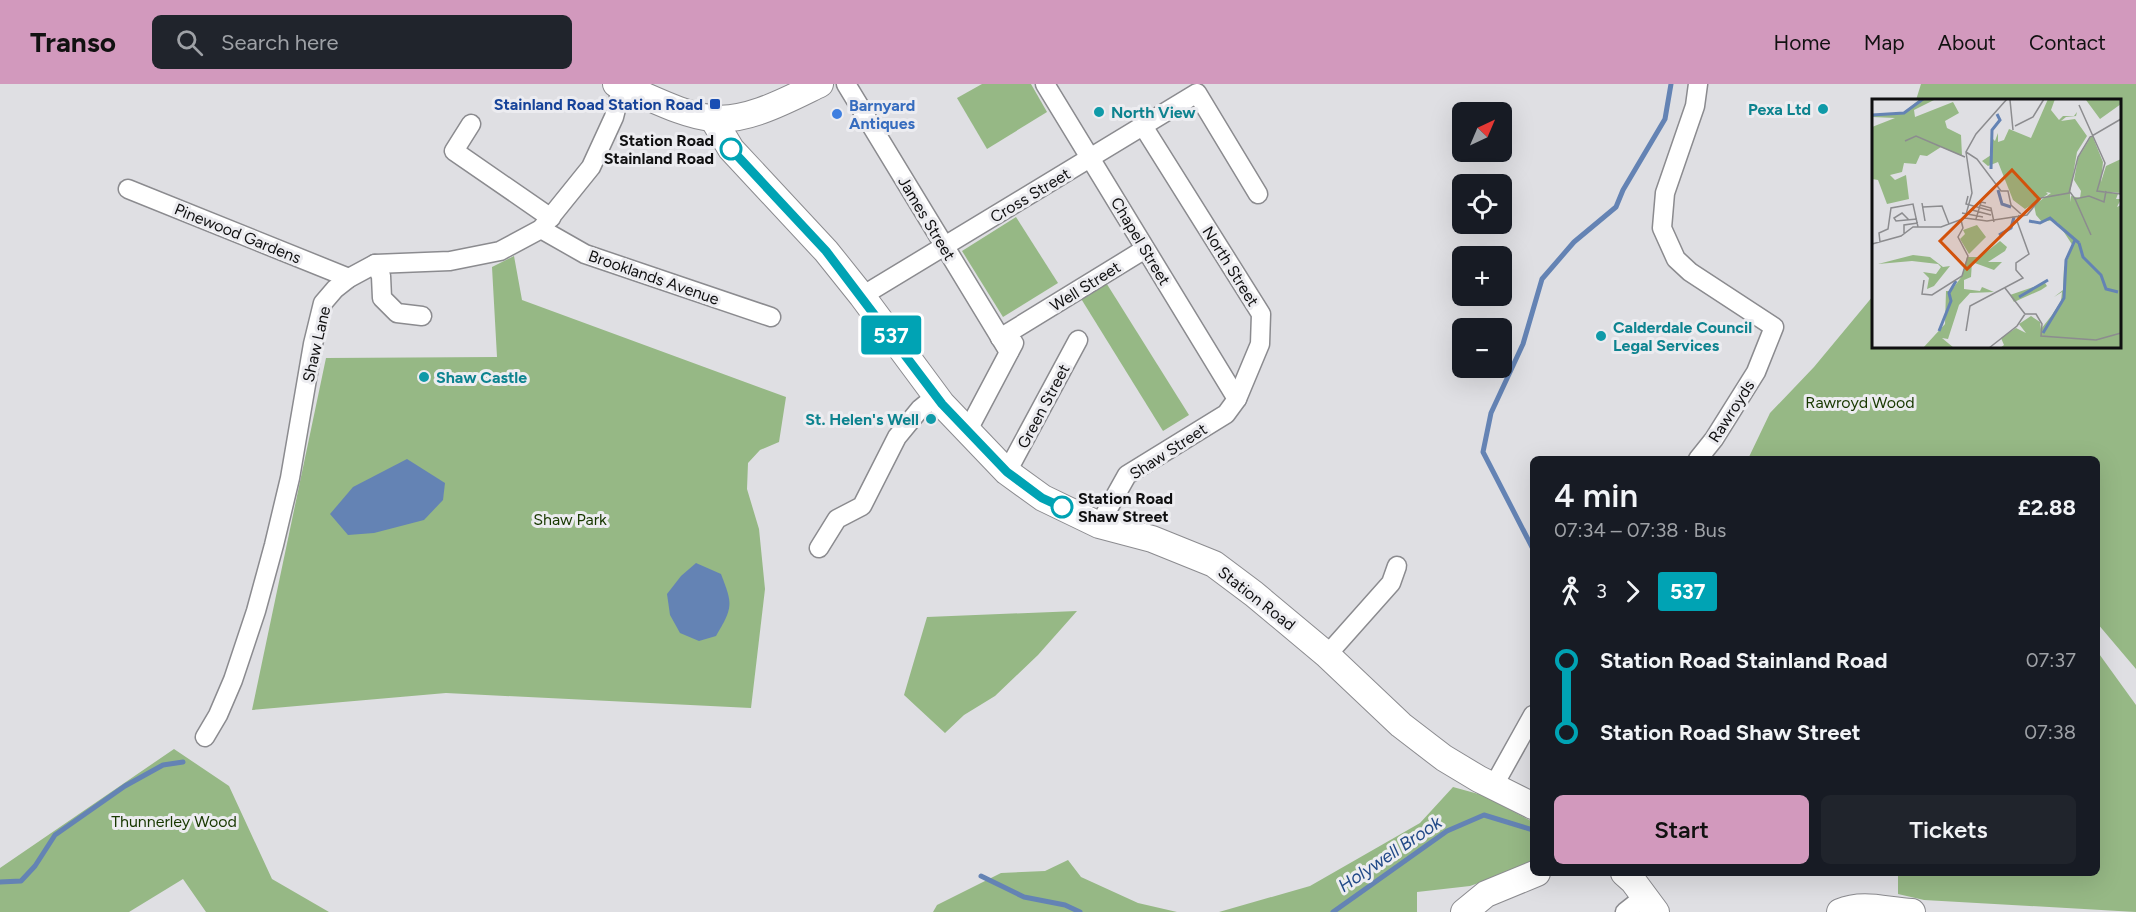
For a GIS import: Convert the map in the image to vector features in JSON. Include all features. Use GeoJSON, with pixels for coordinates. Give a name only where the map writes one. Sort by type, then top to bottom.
{"type":"FeatureCollection","features":[{"type":"Feature","properties":{"kind":"street"},"geometry":{"type":"LineString","coordinates":[[619,85],[683,112],[712,119],[751,114],[820,84]]}},
{"type":"Feature","properties":{"kind":"street","name":"James Street"},"geometry":{"type":"LineString","coordinates":[[846,84],[1005,345]]}},
{"type":"Feature","properties":{"kind":"street","name":"Chapel Street"},"geometry":{"type":"LineString","coordinates":[[1045,84],[1237,399]]}},
{"type":"Feature","properties":{"kind":"street","name":"Rawroyds"},"geometry":{"type":"LineString","coordinates":[[1698,84],[1695,106],[1665,193],[1662,228],[1676,259],[1690,272],[1774,327],[1756,372],[1714,439],[1700,456]]}},
{"type":"Feature","properties":{"kind":"street","name":"Shaw Lane"},"geometry":{"type":"LineString","coordinates":[[205,737],[218,715],[233,680],[256,611],[274,545],[290,478],[313,344],[323,303],[349,278],[375,264],[450,261],[500,251],[546,224],[591,167],[614,117],[619,85]]}},
{"type":"Feature","properties":{"kind":"street","name":"Cross Street"},"geometry":{"type":"LineString","coordinates":[[862,296],[1197,93],[1258,194]]}},
{"type":"Feature","properties":{"kind":"street","name":"Station Road"},"geometry":{"type":"LineString","coordinates":[[712,119],[731,149],[826,251],[936,396],[1007,472],[1042,498],[1099,525],[1152,540],[1214,564],[1327,655],[1401,725],[1444,758],[1479,779],[1530,804]]}},
{"type":"Feature","properties":{"kind":"street","name":"Brooklands Avenue"},"geometry":{"type":"LineString","coordinates":[[471,124],[454,151],[585,254],[771,317]]}},
{"type":"Feature","properties":{"kind":"street","name":"North Street"},"geometry":{"type":"LineString","coordinates":[[1143,126],[1261,314],[1260,344],[1237,399],[1226,414]]}},
{"type":"Feature","properties":{"kind":"street","name":"Pinewood Gardens"},"geometry":{"type":"LineString","coordinates":[[128,189],[349,278]]}},
{"type":"Feature","properties":{"kind":"street","name":"Well Street"},"geometry":{"type":"LineString","coordinates":[[1005,345],[1025,323],[1145,249]]}},
{"type":"Feature","properties":{"kind":"street"},"geometry":{"type":"LineString","coordinates":[[375,264],[381,276],[382,298],[397,313],[422,316]]}},
{"type":"Feature","properties":{"kind":"street","name":"Green Street"},"geometry":{"type":"LineString","coordinates":[[1007,472],[1078,340]]}},
{"type":"Feature","properties":{"kind":"street"},"geometry":{"type":"LineString","coordinates":[[968,430],[1005,345]]}},
{"type":"Feature","properties":{"kind":"street"},"geometry":{"type":"LineString","coordinates":[[819,548],[837,519],[862,506],[897,437],[920,409],[936,396]]}},
{"type":"Feature","properties":{"kind":"street","name":"Shaw Street"},"geometry":{"type":"LineString","coordinates":[[1099,525],[1127,475],[1226,414]]}},
{"type":"Feature","properties":{"kind":"street"},"geometry":{"type":"LineString","coordinates":[[1327,655],[1390,583],[1397,566]]}},
{"type":"Feature","properties":{"kind":"street"},"geometry":{"type":"LineString","coordinates":[[1494,785],[1530,720]]}},
{"type":"Feature","properties":{"kind":"street"},"geometry":{"type":"LineString","coordinates":[[1464,912],[1485,894],[1530,876]]}},
{"type":"Feature","properties":{"kind":"street"},"geometry":{"type":"LineString","coordinates":[[1840,912],[1856,907],[1912,912]]}},
{"type":"Feature","properties":{"kind":"green space"},"geometry":{"type":"Polygon","coordinates":[[[982,84],[1031,84],[1047,112],[987,149],[957,98],[982,84]]]}},
{"type":"Feature","properties":{"kind":"green space","name":"Rawroyd Wood"},"geometry":{"type":"Polygon","coordinates":[[[1921,84],[2136,84],[2136,669],[2100,627],[2100,456],[1749,456],[1770,413],[1814,367],[1872,297],[1872,348],[2121,348],[2121,99],[1916,99],[1921,84]]]}},
{"type":"Feature","properties":{"kind":"green space"},"geometry":{"type":"Polygon","coordinates":[[[1016,217],[1058,283],[1003,317],[962,251],[1016,217]]]}},
{"type":"Feature","properties":{"kind":"green space","name":"Shaw Park"},"geometry":{"type":"Polygon","coordinates":[[[514,256],[522,300],[786,397],[779,442],[760,450],[748,463],[747,489],[759,529],[765,589],[751,708],[446,693],[252,710],[326,358],[497,357],[492,267],[514,256]]]}},
{"type":"Feature","properties":{"kind":"green space"},"geometry":{"type":"Polygon","coordinates":[[[1105,281],[1189,415],[1163,431],[1080,297],[1105,281]]]}},
{"type":"Feature","properties":{"kind":"green space"},"geometry":{"type":"Polygon","coordinates":[[[1077,611],[1038,655],[995,696],[964,715],[945,733],[904,695],[927,617],[1077,611]]]}},
{"type":"Feature","properties":{"kind":"green space"},"geometry":{"type":"Polygon","coordinates":[[[2100,655],[2136,705],[2136,912],[1924,900],[1898,894],[1898,876],[2100,876],[2100,655]]]}},
{"type":"Feature","properties":{"kind":"green space","name":"Thunnerley Wood"},"geometry":{"type":"Polygon","coordinates":[[[174,749],[229,786],[272,879],[329,912],[206,912],[183,879],[129,912],[0,912],[0,868],[174,749]]]}},
{"type":"Feature","properties":{"kind":"green space"},"geometry":{"type":"Polygon","coordinates":[[[1453,787],[1482,795],[1530,820],[1530,865],[1470,886],[1417,892],[1417,912],[1219,912],[1310,886],[1420,823],[1453,787]]]}},
{"type":"Feature","properties":{"kind":"green space"},"geometry":{"type":"Polygon","coordinates":[[[1068,860],[1081,877],[1138,903],[1177,912],[933,912],[937,905],[1001,873],[1045,871],[1068,860]]]}},
{"type":"Feature","properties":{"kind":"water"},"geometry":{"type":"Polygon","coordinates":[[[407,459],[445,483],[443,500],[424,520],[374,533],[348,535],[330,514],[353,487],[407,459]]]}},
{"type":"Feature","properties":{"kind":"water"},"geometry":{"type":"Polygon","coordinates":[[[696,563],[721,574],[729,600],[726,618],[716,636],[699,641],[680,633],[670,615],[667,594],[681,576],[696,563]]]}},
{"type":"Feature","properties":{"kind":"waterway","name":"Holywell Brook"},"geometry":{"type":"LineString","coordinates":[[1530,543],[1483,452],[1491,413],[1523,344],[1542,279],[1574,242],[1616,207],[1623,190],[1665,119],[1671,84]]}},
{"type":"Feature","properties":{"kind":"waterway","name":"Holywell Brook"},"geometry":{"type":"LineString","coordinates":[[0,882],[21,881],[35,866],[55,835],[125,786],[163,765],[183,762]]}},
{"type":"Feature","properties":{"kind":"waterway","name":"Holywell Brook"},"geometry":{"type":"LineString","coordinates":[[1333,912],[1447,831],[1484,815],[1530,829]]}},
{"type":"Feature","properties":{"kind":"waterway","name":"Holywell Brook"},"geometry":{"type":"LineString","coordinates":[[981,876],[1024,897],[1065,905],[1080,912]]}},
{"type":"Feature","properties":{"kind":"bus line","name":"537"},"geometry":{"type":"LineString","coordinates":[[731,149],[826,251],[942,404],[1007,472],[1042,498],[1062,507]]}},
{"type":"Feature","properties":{"kind":"place","name":"Stainland Road Station Road"},"geometry":{"type":"Point","coordinates":[715,104]}},
{"type":"Feature","properties":{"kind":"place","name":"Pexa Ltd"},"geometry":{"type":"Point","coordinates":[1823,109]}},
{"type":"Feature","properties":{"kind":"place","name":"North View"},"geometry":{"type":"Point","coordinates":[1099,112]}},
{"type":"Feature","properties":{"kind":"place","name":"Barnyard Antiques"},"geometry":{"type":"Point","coordinates":[837,114]}},
{"type":"Feature","properties":{"kind":"place","name":"Station Road Stainland Road"},"geometry":{"type":"Point","coordinates":[731,149]}},
{"type":"Feature","properties":{"kind":"place","name":"Calderdale Council Legal Services"},"geometry":{"type":"Point","coordinates":[1601,336]}},
{"type":"Feature","properties":{"kind":"place","name":"Shaw Castle"},"geometry":{"type":"Point","coordinates":[424,377]}},
{"type":"Feature","properties":{"kind":"place","name":"St. Helen's Well"},"geometry":{"type":"Point","coordinates":[931,419]}},
{"type":"Feature","properties":{"kind":"place","name":"Station Road Shaw Street"},"geometry":{"type":"Point","coordinates":[1062,507]}}]}
